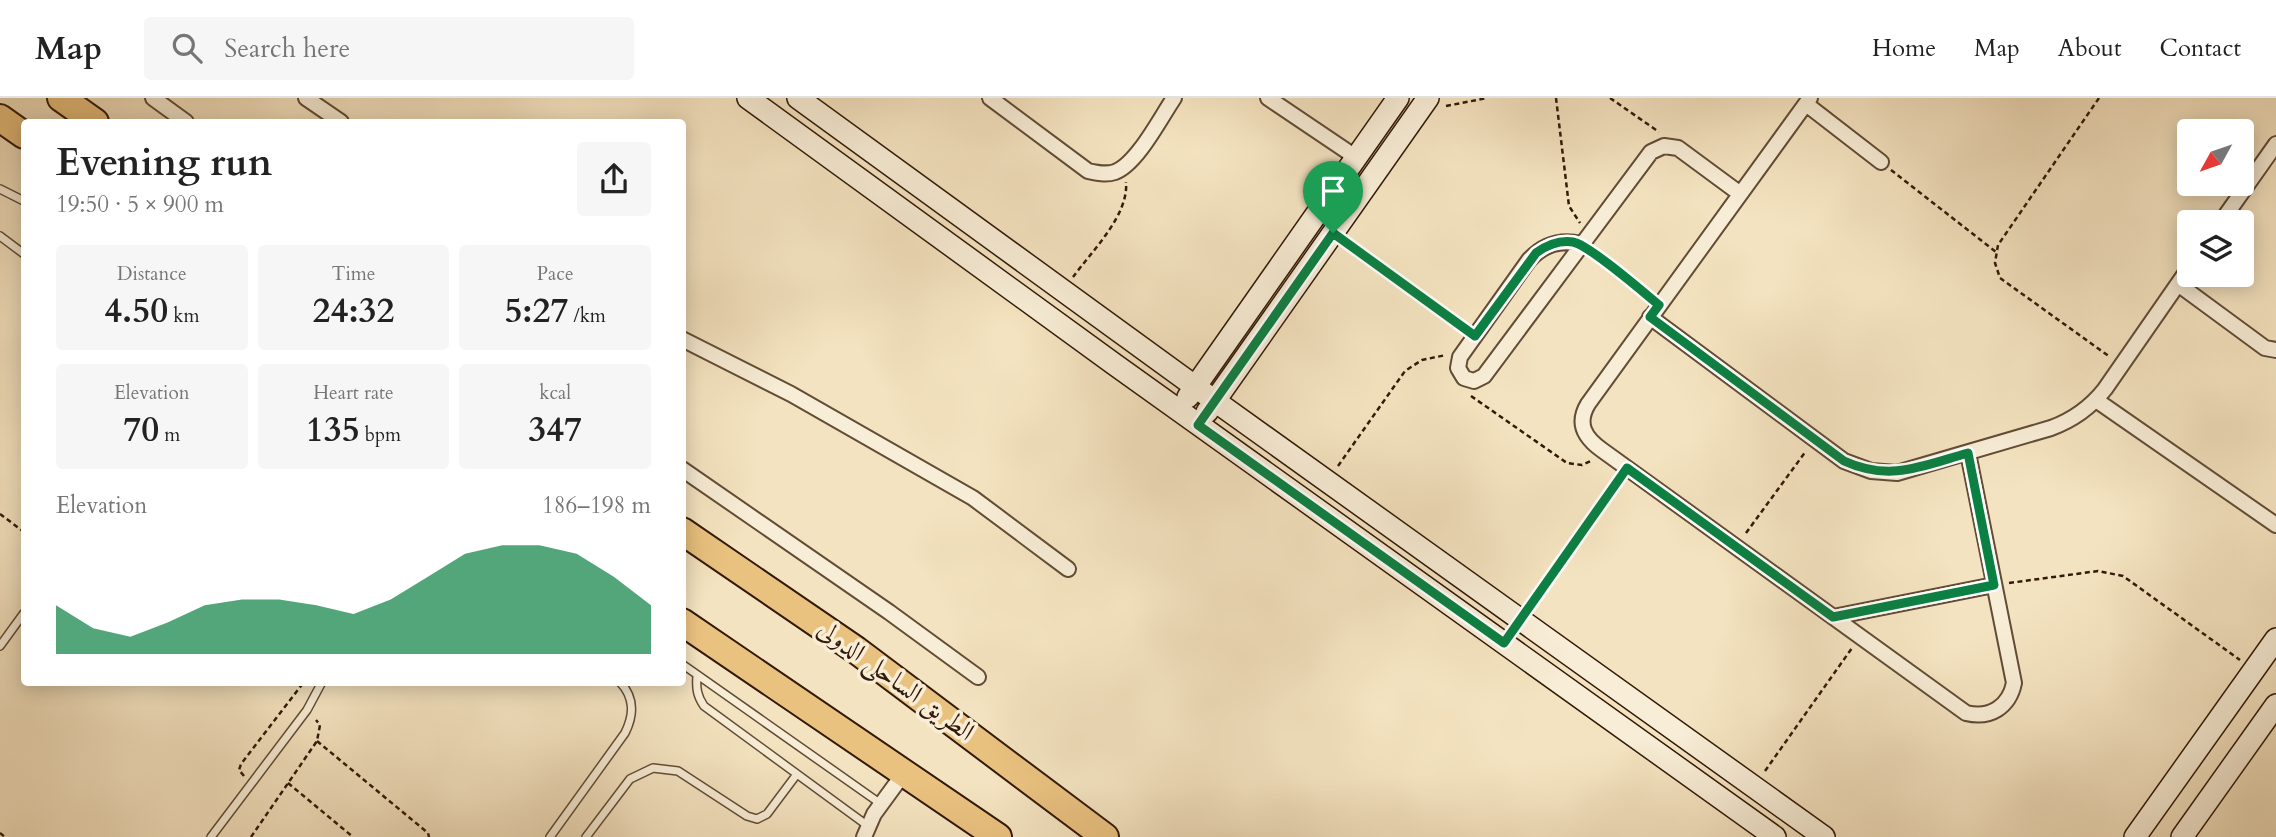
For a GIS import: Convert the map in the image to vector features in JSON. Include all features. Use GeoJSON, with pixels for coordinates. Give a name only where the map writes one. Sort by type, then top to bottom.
{"type":"FeatureCollection","features":[{"type":"Feature","properties":{"kind":"highway"},"geometry":{"type":"LineString","coordinates":[[61,98],[91,119]]}},
{"type":"Feature","properties":{"kind":"highway"},"geometry":{"type":"LineString","coordinates":[[0,118],[21,133]]}},
{"type":"Feature","properties":{"kind":"highway","name":"الطريق الساحلى الدولى"},"geometry":{"type":"LineString","coordinates":[[686,534],[856,650],[1016,767],[1105,837]]}},
{"type":"Feature","properties":{"kind":"highway"},"geometry":{"type":"LineString","coordinates":[[686,625],[999,837]]}},
{"type":"Feature","properties":{"kind":"main road"},"geometry":{"type":"LineString","coordinates":[[748,98],[1198,425],[1775,837]]}},
{"type":"Feature","properties":{"kind":"main road"},"geometry":{"type":"LineString","coordinates":[[799,98],[1215,401],[1824,837]]}},
{"type":"Feature","properties":{"kind":"main road"},"geometry":{"type":"LineString","coordinates":[[1179,410],[1398,98]]}},
{"type":"Feature","properties":{"kind":"main road"},"geometry":{"type":"LineString","coordinates":[[1198,425],[1423,105]]}},
{"type":"Feature","properties":{"kind":"main road"},"geometry":{"type":"LineString","coordinates":[[2135,837],[2274,645]]}},
{"type":"Feature","properties":{"kind":"main road"},"geometry":{"type":"LineString","coordinates":[[2182,837],[2276,705]]}},
{"type":"Feature","properties":{"kind":"street"},"geometry":{"type":"LineString","coordinates":[[153,98],[182,119]]}},
{"type":"Feature","properties":{"kind":"street"},"geometry":{"type":"LineString","coordinates":[[306,98],[337,119]]}},
{"type":"Feature","properties":{"kind":"street"},"geometry":{"type":"LineString","coordinates":[[989,98],[1088,171],[1106,174],[1122,168],[1134,157],[1174,98]]}},
{"type":"Feature","properties":{"kind":"street"},"geometry":{"type":"LineString","coordinates":[[1268,98],[1357,158]]}},
{"type":"Feature","properties":{"kind":"street"},"geometry":{"type":"LineString","coordinates":[[1881,162],[1808,101],[1585,409],[1582,421],[1586,436],[1860,637],[1966,713],[1974,715],[1997,710],[2008,699],[2014,683],[1968,453]]}},
{"type":"Feature","properties":{"kind":"street"},"geometry":{"type":"LineString","coordinates":[[2229,210],[2276,144]]}},
{"type":"Feature","properties":{"kind":"street"},"geometry":{"type":"LineString","coordinates":[[1581,244],[1562,242],[1544,247],[1536,253],[1460,357],[1458,368],[1464,378],[1474,381],[1484,376],[1651,152],[1664,146],[1685,151],[1739,193]]}},
{"type":"Feature","properties":{"kind":"street"},"geometry":{"type":"LineString","coordinates":[[1650,317],[1844,461],[1884,473],[1910,470],[2064,424],[2096,400],[2177,285]]}},
{"type":"Feature","properties":{"kind":"street"},"geometry":{"type":"LineString","coordinates":[[2182,287],[2265,348],[2276,350]]}},
{"type":"Feature","properties":{"kind":"street"},"geometry":{"type":"LineString","coordinates":[[686,341],[792,394],[973,498],[1068,569]]}},
{"type":"Feature","properties":{"kind":"street"},"geometry":{"type":"LineString","coordinates":[[2096,400],[2276,525]]}},
{"type":"Feature","properties":{"kind":"street"},"geometry":{"type":"LineString","coordinates":[[686,472],[878,604],[978,677]]}},
{"type":"Feature","properties":{"kind":"street"},"geometry":{"type":"LineString","coordinates":[[1833,617],[1994,585]]}},
{"type":"Feature","properties":{"kind":"street"},"geometry":{"type":"LineString","coordinates":[[866,831],[881,804],[904,773]]}},
{"type":"Feature","properties":{"kind":"lane"},"geometry":{"type":"LineString","coordinates":[[0,189],[21,200]]}},
{"type":"Feature","properties":{"kind":"lane"},"geometry":{"type":"LineString","coordinates":[[0,236],[21,252]]}},
{"type":"Feature","properties":{"kind":"lane"},"geometry":{"type":"LineString","coordinates":[[0,646],[21,617]]}},
{"type":"Feature","properties":{"kind":"lane"},"geometry":{"type":"LineString","coordinates":[[686,667],[881,804]]}},
{"type":"Feature","properties":{"kind":"lane"},"geometry":{"type":"LineString","coordinates":[[697,676],[698,697],[704,706],[797,774],[866,831]]}},
{"type":"Feature","properties":{"kind":"lane"},"geometry":{"type":"LineString","coordinates":[[211,837],[307,710],[320,686]]}},
{"type":"Feature","properties":{"kind":"lane"},"geometry":{"type":"LineString","coordinates":[[550,837],[631,721],[633,709],[630,696],[624,686]]}},
{"type":"Feature","properties":{"kind":"lane"},"geometry":{"type":"LineString","coordinates":[[586,837],[624,785],[644,770],[661,767],[678,771],[747,816],[757,819],[767,814],[797,774]]}},
{"type":"Feature","properties":{"kind":"path"},"geometry":{"type":"LineString","coordinates":[[1423,105],[1487,98]]}},
{"type":"Feature","properties":{"kind":"path"},"geometry":{"type":"LineString","coordinates":[[1556,98],[1569,206],[1580,224],[1592,230]]}},
{"type":"Feature","properties":{"kind":"path"},"geometry":{"type":"LineString","coordinates":[[1610,98],[1685,151]]}},
{"type":"Feature","properties":{"kind":"path"},"geometry":{"type":"LineString","coordinates":[[2099,98],[1998,245],[1995,262],[2000,278],[2122,366]]}},
{"type":"Feature","properties":{"kind":"path"},"geometry":{"type":"LineString","coordinates":[[1881,162],[1996,252]]}},
{"type":"Feature","properties":{"kind":"path"},"geometry":{"type":"LineString","coordinates":[[1064,289],[1122,209],[1127,192],[1122,168]]}},
{"type":"Feature","properties":{"kind":"path"},"geometry":{"type":"LineString","coordinates":[[1333,233],[1475,336]]}},
{"type":"Feature","properties":{"kind":"path"},"geometry":{"type":"LineString","coordinates":[[1581,244],[1659,305]]}},
{"type":"Feature","properties":{"kind":"path"},"geometry":{"type":"LineString","coordinates":[[1327,481],[1405,371],[1432,356],[1460,357]]}},
{"type":"Feature","properties":{"kind":"path"},"geometry":{"type":"LineString","coordinates":[[1464,378],[1470,395],[1567,463],[1575,465],[1590,462],[1602,450]]}},
{"type":"Feature","properties":{"kind":"path"},"geometry":{"type":"LineString","coordinates":[[1736,547],[1814,440]]}},
{"type":"Feature","properties":{"kind":"path"},"geometry":{"type":"LineString","coordinates":[[1521,620],[1627,468]]}},
{"type":"Feature","properties":{"kind":"path"},"geometry":{"type":"LineString","coordinates":[[0,514],[21,530]]}},
{"type":"Feature","properties":{"kind":"path"},"geometry":{"type":"LineString","coordinates":[[1994,585],[2098,571],[2123,576],[2254,670]]}},
{"type":"Feature","properties":{"kind":"path"},"geometry":{"type":"LineString","coordinates":[[1754,787],[1860,637]]}},
{"type":"Feature","properties":{"kind":"path"},"geometry":{"type":"LineString","coordinates":[[252,783],[239,770],[241,764],[301,686]]}},
{"type":"Feature","properties":{"kind":"path"},"geometry":{"type":"LineString","coordinates":[[251,837],[317,741],[320,725],[307,710]]}},
{"type":"Feature","properties":{"kind":"path"},"geometry":{"type":"LineString","coordinates":[[317,741],[428,833],[429,837]]}},
{"type":"Feature","properties":{"kind":"path"},"geometry":{"type":"LineString","coordinates":[[288,783],[353,837]]}},
{"type":"Feature","properties":{"kind":"path"},"geometry":{"type":"LineString","coordinates":[[0,833],[5,837]]}},
{"type":"Feature","properties":{"kind":"route"},"geometry":{"type":"LineString","coordinates":[[1333,233],[1475,336],[1536,253],[1553,243],[1581,244],[1659,305],[1650,317],[1844,461],[1871,471],[1897,473],[1968,453],[1994,585],[1833,617],[1627,468],[1504,643],[1198,425],[1333,233]]}}]}
